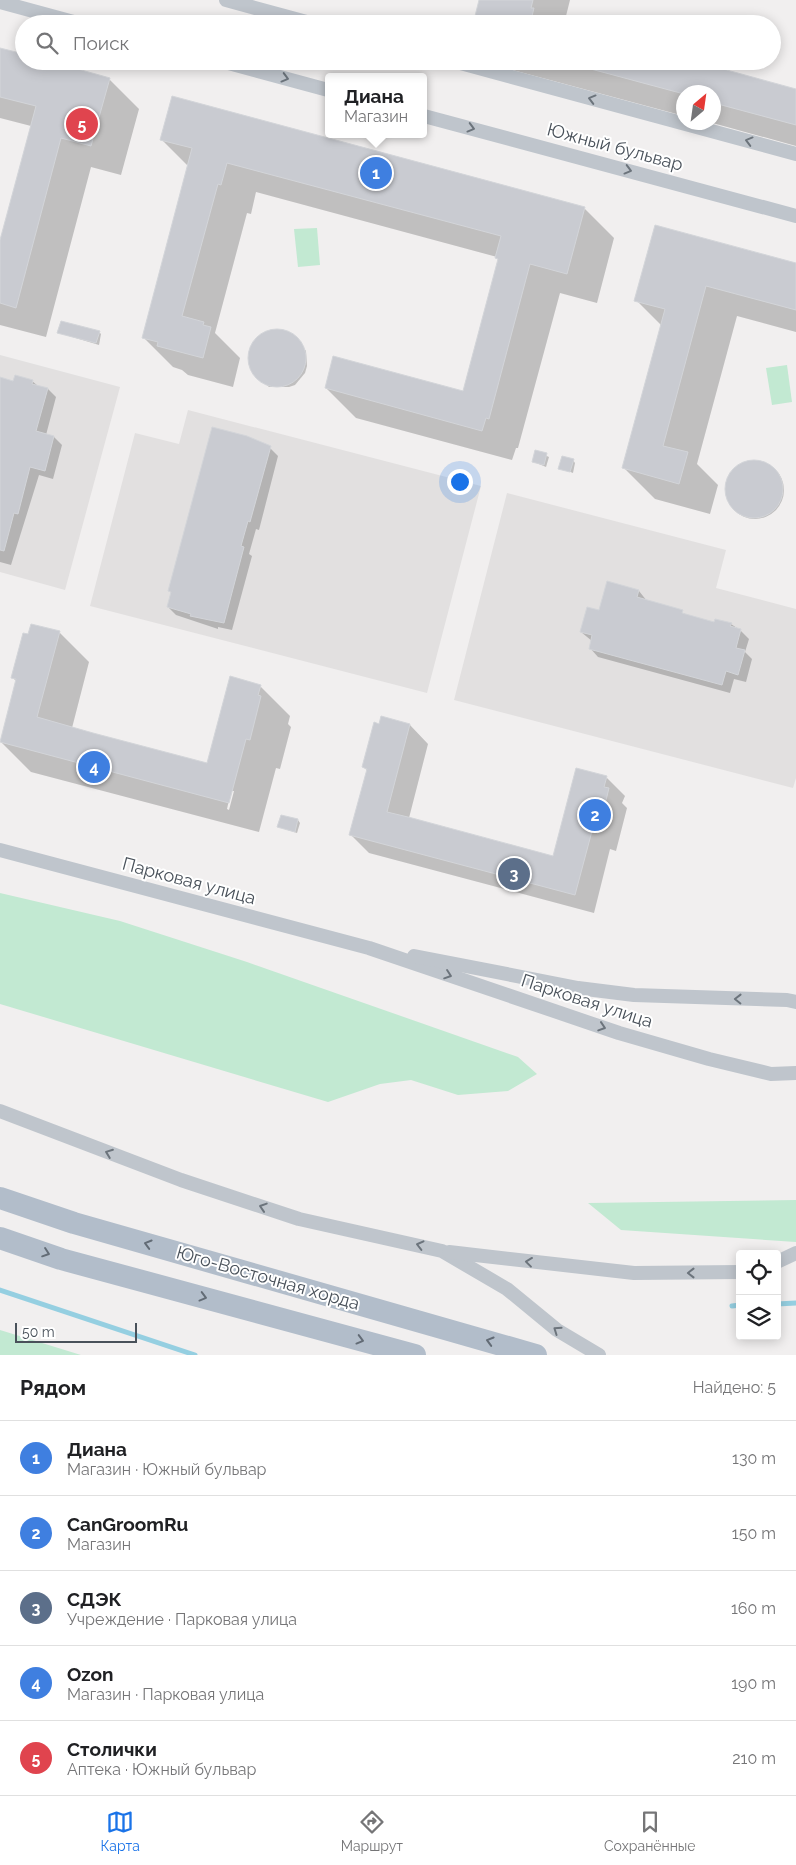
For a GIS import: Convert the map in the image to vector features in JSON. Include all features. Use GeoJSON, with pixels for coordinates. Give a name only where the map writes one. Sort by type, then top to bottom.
{"type":"FeatureCollection","features":[{"type":"Feature","properties":{"kind":"main road","name":"Юго-Восточная хорда"},"geometry":{"type":"LineString","coordinates":[[0,1198],[74,1223],[536,1355]]}},
{"type":"Feature","properties":{"kind":"main road","name":"Юго-Восточная хорда"},"geometry":{"type":"LineString","coordinates":[[0,1238],[61,1258],[415,1355]]}},
{"type":"Feature","properties":{"kind":"street"},"geometry":{"type":"LineString","coordinates":[[226,0],[281,15]]}},
{"type":"Feature","properties":{"kind":"street"},"geometry":{"type":"LineString","coordinates":[[0,2],[48,15]]}},
{"type":"Feature","properties":{"kind":"street"},"geometry":{"type":"LineString","coordinates":[[254,70],[325,89]]}},
{"type":"Feature","properties":{"kind":"street"},"geometry":{"type":"LineString","coordinates":[[486,70],[796,154]]}},
{"type":"Feature","properties":{"kind":"street","name":"Южный бульвар"},"geometry":{"type":"LineString","coordinates":[[427,117],[796,216]]}},
{"type":"Feature","properties":{"kind":"street","name":"Парковая улица"},"geometry":{"type":"LineString","coordinates":[[0,850],[369,948],[619,1033],[771,1074],[796,1073]]}},
{"type":"Feature","properties":{"kind":"street","name":"Парковая улица"},"geometry":{"type":"LineString","coordinates":[[369,948],[578,988],[624,994],[679,998],[793,1001]]}},
{"type":"Feature","properties":{"kind":"street"},"geometry":{"type":"LineString","coordinates":[[771,1074],[796,1081]]}},
{"type":"Feature","properties":{"kind":"street"},"geometry":{"type":"LineString","coordinates":[[0,1111],[181,1180],[300,1219],[442,1251],[634,1273],[736,1272]]}},
{"type":"Feature","properties":{"kind":"street"},"geometry":{"type":"LineString","coordinates":[[442,1251],[507,1289],[557,1330],[599,1355]]}},
{"type":"Feature","properties":{"kind":"street"},"geometry":{"type":"LineString","coordinates":[[781,1260],[796,1253]]}},
{"type":"Feature","properties":{"kind":"shaded area"},"geometry":{"type":"Polygon","coordinates":[[[0,355],[120,387],[65,590],[0,572],[0,355]]]}},
{"type":"Feature","properties":{"kind":"shaded area"},"geometry":{"type":"Polygon","coordinates":[[[188,410],[481,486],[427,693],[90,606],[135,433],[179,444],[188,410]]]}},
{"type":"Feature","properties":{"kind":"shaded area"},"geometry":{"type":"Polygon","coordinates":[[[507,493],[726,550],[716,588],[796,609],[796,778],[793,788],[454,700],[507,493]]]}},
{"type":"Feature","properties":{"kind":"green space"},"geometry":{"type":"Polygon","coordinates":[[[317,228],[320,265],[298,267],[294,229],[317,228]]]}},
{"type":"Feature","properties":{"kind":"green space"},"geometry":{"type":"Polygon","coordinates":[[[787,365],[792,402],[772,405],[766,368],[787,365]]]}},
{"type":"Feature","properties":{"kind":"green space"},"geometry":{"type":"Polygon","coordinates":[[[0,893],[120,921],[247,962],[518,1057],[537,1074],[508,1091],[458,1095],[411,1080],[380,1084],[328,1102],[0,1004],[0,893]]]}},
{"type":"Feature","properties":{"kind":"green space"},"geometry":{"type":"Polygon","coordinates":[[[796,1200],[796,1242],[621,1230],[588,1203],[796,1200]]]}},
{"type":"Feature","properties":{"kind":"green space"},"geometry":{"type":"Polygon","coordinates":[[[0,1330],[81,1355],[0,1355],[0,1330]]]}},
{"type":"Feature","properties":{"kind":"building"},"geometry":{"type":"Polygon","coordinates":[[[479,0],[533,0],[531,8],[534,8],[532,15],[475,15],[479,0]]]}},
{"type":"Feature","properties":{"kind":"building"},"geometry":{"type":"Polygon","coordinates":[[[0,48],[15,52],[15,70],[81,70],[110,78],[91,146],[61,138],[16,308],[0,303],[0,240],[36,106],[0,97],[0,48]]]}},
{"type":"Feature","properties":{"kind":"building"},"geometry":{"type":"Polygon","coordinates":[[[595,70],[727,70],[796,89],[796,125],[721,105],[721,85],[676,85],[676,92],[595,70]]]}},
{"type":"Feature","properties":{"kind":"building"},"geometry":{"type":"Polygon","coordinates":[[[172,96],[585,207],[567,274],[530,264],[489,419],[486,418],[482,431],[325,388],[333,356],[463,391],[498,259],[495,258],[501,236],[227,163],[221,185],[218,184],[182,316],[204,322],[203,325],[211,327],[203,358],[157,346],[158,342],[142,338],[192,148],[160,140],[172,96]]]}},
{"type":"Feature","properties":{"kind":"building"},"geometry":{"type":"Polygon","coordinates":[[[655,225],[796,263],[796,310],[706,286],[663,446],[688,452],[679,484],[622,468],[665,309],[634,301],[655,225]]]}},
{"type":"Feature","properties":{"kind":"building"},"geometry":{"type":"Polygon","coordinates":[[[61,321],[100,331],[96,343],[57,333],[61,321]]]}},
{"type":"Feature","properties":{"kind":"building"},"geometry":{"type":"Polygon","coordinates":[[[271,329],[283,329],[298,337],[306,352],[306,364],[298,379],[283,387],[271,387],[256,379],[248,364],[248,352],[256,337],[271,329]]]}},
{"type":"Feature","properties":{"kind":"building"},"geometry":{"type":"Polygon","coordinates":[[[15,375],[33,380],[32,384],[48,388],[36,431],[54,436],[45,471],[30,467],[18,514],[14,513],[4,551],[0,550],[0,377],[13,381],[15,375]]]}},
{"type":"Feature","properties":{"kind":"building"},"geometry":{"type":"Polygon","coordinates":[[[212,427],[247,436],[271,446],[250,522],[248,521],[241,546],[244,547],[224,623],[190,616],[191,614],[167,607],[171,592],[168,591],[212,427]]]}},
{"type":"Feature","properties":{"kind":"building"},"geometry":{"type":"Polygon","coordinates":[[[535,450],[547,453],[544,465],[532,462],[535,450]]]}},
{"type":"Feature","properties":{"kind":"building"},"geometry":{"type":"Polygon","coordinates":[[[562,456],[574,459],[570,472],[558,469],[562,456]]]}},
{"type":"Feature","properties":{"kind":"building"},"geometry":{"type":"Polygon","coordinates":[[[754,460],[765,462],[778,473],[783,489],[781,500],[770,513],[754,518],[743,516],[730,505],[725,489],[727,478],[738,465],[754,460]]]}},
{"type":"Feature","properties":{"kind":"building"},"geometry":{"type":"Polygon","coordinates":[[[607,581],[639,590],[637,597],[683,610],[682,613],[714,622],[715,619],[732,623],[730,626],[741,629],[736,648],[745,650],[738,675],[726,671],[722,685],[589,649],[592,635],[580,632],[587,607],[599,610],[607,581]]]}},
{"type":"Feature","properties":{"kind":"building"},"geometry":{"type":"Polygon","coordinates":[[[31,624],[60,631],[37,717],[93,733],[207,763],[230,676],[261,685],[258,695],[261,696],[250,740],[246,739],[229,803],[0,742],[16,679],[11,678],[23,633],[28,634],[31,624]]]}},
{"type":"Feature","properties":{"kind":"building"},"geometry":{"type":"Polygon","coordinates":[[[381,716],[410,724],[387,812],[553,856],[576,768],[607,776],[604,787],[609,788],[598,833],[592,831],[575,895],[349,835],[367,769],[362,767],[374,722],[379,724],[381,716]]]}},
{"type":"Feature","properties":{"kind":"building"},"geometry":{"type":"Polygon","coordinates":[[[281,815],[298,819],[295,832],[277,827],[281,815]]]}},
{"type":"Feature","properties":{"kind":"waterway"},"geometry":{"type":"LineString","coordinates":[[0,1290],[195,1355]]}},
{"type":"Feature","properties":{"kind":"waterway"},"geometry":{"type":"LineString","coordinates":[[781,1304],[796,1303]]}},
{"type":"Feature","properties":{"kind":"waterway"},"geometry":{"type":"LineString","coordinates":[[732,1306],[736,1306]]}},
{"type":"Feature","properties":{"kind":"place","name":"Столички"},"geometry":{"type":"Point","coordinates":[82,124]}},
{"type":"Feature","properties":{"kind":"place","name":"Диана"},"geometry":{"type":"Point","coordinates":[376,173]}},
{"type":"Feature","properties":{"kind":"place","name":"Ozon"},"geometry":{"type":"Point","coordinates":[94,767]}},
{"type":"Feature","properties":{"kind":"place","name":"CanGroomRu"},"geometry":{"type":"Point","coordinates":[595,815]}},
{"type":"Feature","properties":{"kind":"place","name":"СДЭК"},"geometry":{"type":"Point","coordinates":[514,874]}}]}
